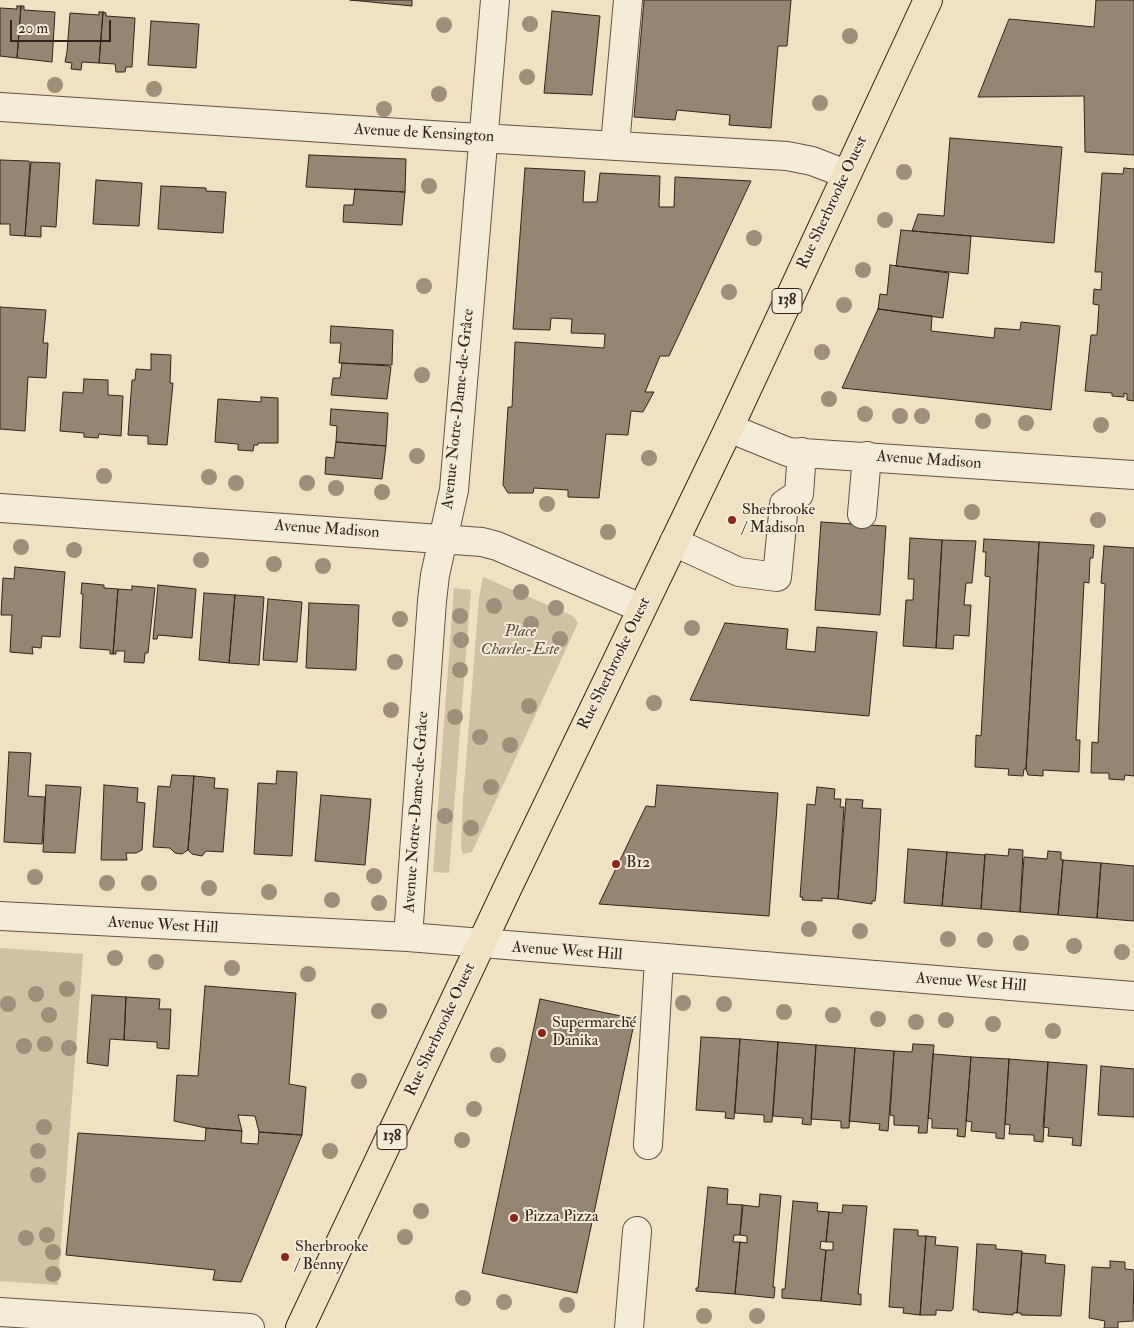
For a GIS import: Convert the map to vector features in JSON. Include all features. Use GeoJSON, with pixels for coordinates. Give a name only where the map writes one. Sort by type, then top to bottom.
{"type":"FeatureCollection","features":[{"type":"Feature","properties":{"kind":"main road","name":"Rue Sherbrooke Ouest"},"geometry":{"type":"LineString","coordinates":[[300,1328],[641,608],[729,428],[928,0]]}},
{"type":"Feature","properties":{"kind":"street","name":"Avenue Notre-Dame-de-Grâce"},"geometry":{"type":"LineString","coordinates":[[408,938],[432,601],[454,490],[495,0]]}},
{"type":"Feature","properties":{"kind":"street"},"geometry":{"type":"LineString","coordinates":[[615,146],[628,0]]}},
{"type":"Feature","properties":{"kind":"street","name":"Avenue de Kensington"},"geometry":{"type":"LineString","coordinates":[[0,106],[787,156],[812,161],[846,174]]}},
{"type":"Feature","properties":{"kind":"street","name":"Avenue Madison"},"geometry":{"type":"LineString","coordinates":[[729,428],[775,448],[802,452],[1134,475]]}},
{"type":"Feature","properties":{"kind":"street"},"geometry":{"type":"LineString","coordinates":[[674,542],[739,572],[777,578],[784,504],[799,494],[802,452]]}},
{"type":"Feature","properties":{"kind":"street"},"geometry":{"type":"LineString","coordinates":[[862,514],[866,456]]}},
{"type":"Feature","properties":{"kind":"street","name":"Avenue Madison"},"geometry":{"type":"LineString","coordinates":[[0,508],[482,542],[497,546],[641,608]]}},
{"type":"Feature","properties":{"kind":"street","name":"Avenue West Hill"},"geometry":{"type":"LineString","coordinates":[[0,916],[408,938],[1134,996]]}},
{"type":"Feature","properties":{"kind":"street"},"geometry":{"type":"LineString","coordinates":[[648,1145],[659,959]]}},
{"type":"Feature","properties":{"kind":"street"},"geometry":{"type":"LineString","coordinates":[[629,1328],[637,1231]]}},
{"type":"Feature","properties":{"kind":"street"},"geometry":{"type":"LineString","coordinates":[[0,1312],[250,1328]]}},
{"type":"Feature","properties":{"kind":"green space","name":"Place Charles-Este"},"geometry":{"type":"Polygon","coordinates":[[[483,577],[573,616],[578,623],[472,852],[463,854],[461,847],[463,799],[479,598],[483,577]]]}},
{"type":"Feature","properties":{"kind":"green space"},"geometry":{"type":"Polygon","coordinates":[[[454,588],[471,590],[449,873],[433,872],[454,588]]]}},
{"type":"Feature","properties":{"kind":"green space"},"geometry":{"type":"Polygon","coordinates":[[[0,948],[83,954],[58,1285],[0,1281],[0,948]]]}},
{"type":"Feature","properties":{"kind":"building"},"geometry":{"type":"Polygon","coordinates":[[[350,0],[412,0],[412,6],[350,0]]]}},
{"type":"Feature","properties":{"kind":"building"},"geometry":{"type":"Polygon","coordinates":[[[644,0],[791,0],[787,46],[778,46],[771,128],[729,125],[730,115],[677,110],[675,120],[634,117],[644,0]]]}},
{"type":"Feature","properties":{"kind":"building"},"geometry":{"type":"Polygon","coordinates":[[[1096,0],[1134,0],[1134,155],[1085,152],[1084,96],[978,97],[1009,19],[1094,27],[1096,0]]]}},
{"type":"Feature","properties":{"kind":"building"},"geometry":{"type":"Polygon","coordinates":[[[17,6],[21,6],[17,58],[0,56],[0,8],[17,9],[17,6]]]}},
{"type":"Feature","properties":{"kind":"building"},"geometry":{"type":"Polygon","coordinates":[[[21,6],[24,6],[24,10],[55,12],[52,62],[17,58],[21,6]]]}},
{"type":"Feature","properties":{"kind":"building"},"geometry":{"type":"Polygon","coordinates":[[[552,11],[600,16],[592,95],[544,93],[552,11]]]}},
{"type":"Feature","properties":{"kind":"building"},"geometry":{"type":"Polygon","coordinates":[[[99,12],[103,12],[99,63],[82,62],[81,70],[71,69],[72,63],[65,62],[70,13],[99,15],[99,12]]]}},
{"type":"Feature","properties":{"kind":"building"},"geometry":{"type":"Polygon","coordinates":[[[103,12],[106,13],[106,16],[135,18],[132,67],[126,67],[125,72],[116,72],[115,64],[99,63],[103,12]]]}},
{"type":"Feature","properties":{"kind":"building"},"geometry":{"type":"Polygon","coordinates":[[[151,21],[199,24],[196,68],[148,65],[151,21]]]}},
{"type":"Feature","properties":{"kind":"building"},"geometry":{"type":"Polygon","coordinates":[[[950,138],[1062,147],[1054,243],[912,231],[918,214],[944,216],[950,138]]]}},
{"type":"Feature","properties":{"kind":"building"},"geometry":{"type":"Polygon","coordinates":[[[309,155],[406,159],[405,192],[306,187],[309,155]]]}},
{"type":"Feature","properties":{"kind":"building"},"geometry":{"type":"Polygon","coordinates":[[[0,160],[29,161],[30,163],[25,236],[10,235],[10,224],[0,224],[0,160]]]}},
{"type":"Feature","properties":{"kind":"building"},"geometry":{"type":"Polygon","coordinates":[[[31,162],[60,163],[56,227],[41,226],[41,237],[25,236],[31,162]]]}},
{"type":"Feature","properties":{"kind":"building"},"geometry":{"type":"Polygon","coordinates":[[[525,168],[585,171],[583,202],[597,202],[600,173],[660,176],[659,207],[674,207],[675,177],[751,181],[669,356],[660,356],[645,392],[654,392],[643,412],[631,411],[628,435],[606,434],[599,498],[568,497],[568,490],[534,488],[533,493],[508,493],[503,485],[508,407],[512,407],[515,342],[604,348],[605,334],[571,333],[572,319],[551,318],[550,330],[513,329],[525,168]]]}},
{"type":"Feature","properties":{"kind":"building"},"geometry":{"type":"Polygon","coordinates":[[[1124,168],[1134,169],[1134,401],[1127,400],[1127,394],[1124,393],[1124,397],[1112,396],[1112,393],[1085,391],[1091,335],[1097,335],[1099,305],[1093,304],[1094,289],[1101,290],[1102,272],[1095,272],[1102,173],[1123,174],[1124,168]]]}},
{"type":"Feature","properties":{"kind":"building"},"geometry":{"type":"Polygon","coordinates":[[[96,180],[142,183],[139,226],[93,224],[96,180]]]}},
{"type":"Feature","properties":{"kind":"building"},"geometry":{"type":"Polygon","coordinates":[[[161,186],[206,188],[206,191],[226,192],[223,233],[158,229],[161,186]]]}},
{"type":"Feature","properties":{"kind":"building"},"geometry":{"type":"Polygon","coordinates":[[[355,189],[405,192],[402,225],[343,222],[344,205],[353,205],[355,189]]]}},
{"type":"Feature","properties":{"kind":"building"},"geometry":{"type":"Polygon","coordinates":[[[901,230],[971,236],[968,274],[896,266],[901,230]]]}},
{"type":"Feature","properties":{"kind":"building"},"geometry":{"type":"Polygon","coordinates":[[[890,265],[949,273],[943,318],[878,309],[880,294],[887,295],[890,265]]]}},
{"type":"Feature","properties":{"kind":"building"},"geometry":{"type":"Polygon","coordinates":[[[0,307],[46,310],[43,343],[48,343],[46,378],[28,377],[25,431],[0,429],[0,307]]]}},
{"type":"Feature","properties":{"kind":"building"},"geometry":{"type":"Polygon","coordinates":[[[878,309],[932,316],[931,331],[994,338],[995,328],[1020,330],[1021,322],[1060,326],[1051,410],[842,388],[878,309]]]}},
{"type":"Feature","properties":{"kind":"building"},"geometry":{"type":"Polygon","coordinates":[[[331,326],[393,330],[392,365],[339,363],[341,343],[330,343],[331,326]]]}},
{"type":"Feature","properties":{"kind":"building"},"geometry":{"type":"Polygon","coordinates":[[[151,354],[171,355],[170,383],[173,383],[167,445],[148,444],[148,436],[128,435],[132,380],[135,380],[136,369],[151,370],[151,354]]]}},
{"type":"Feature","properties":{"kind":"building"},"geometry":{"type":"Polygon","coordinates":[[[342,363],[390,366],[387,399],[331,395],[333,378],[340,378],[342,363]]]}},
{"type":"Feature","properties":{"kind":"building"},"geometry":{"type":"Polygon","coordinates":[[[84,379],[108,380],[108,395],[123,396],[121,436],[99,434],[98,438],[84,437],[84,433],[60,431],[63,392],[83,393],[84,379]]]}},
{"type":"Feature","properties":{"kind":"building"},"geometry":{"type":"Polygon","coordinates":[[[261,397],[278,398],[278,443],[258,443],[258,445],[254,445],[253,451],[238,450],[238,444],[215,442],[218,399],[261,402],[261,397]]]}},
{"type":"Feature","properties":{"kind":"building"},"geometry":{"type":"Polygon","coordinates":[[[331,409],[388,413],[386,446],[336,442],[337,426],[330,425],[331,409]]]}},
{"type":"Feature","properties":{"kind":"building"},"geometry":{"type":"Polygon","coordinates":[[[336,442],[386,446],[382,479],[325,474],[326,457],[334,458],[336,442]]]}},
{"type":"Feature","properties":{"kind":"building"},"geometry":{"type":"Polygon","coordinates":[[[821,522],[886,526],[880,615],[815,610],[821,522]]]}},
{"type":"Feature","properties":{"kind":"building"},"geometry":{"type":"Polygon","coordinates":[[[910,538],[942,540],[936,648],[903,646],[906,600],[913,600],[914,579],[908,579],[910,538]]]}},
{"type":"Feature","properties":{"kind":"building"},"geometry":{"type":"Polygon","coordinates":[[[984,539],[1039,542],[1026,769],[1024,769],[1023,776],[1008,775],[1009,769],[975,767],[976,735],[981,736],[990,577],[985,576],[986,552],[983,552],[984,539]]]}},
{"type":"Feature","properties":{"kind":"building"},"geometry":{"type":"Polygon","coordinates":[[[942,540],[976,541],[972,583],[966,583],[964,605],[971,605],[969,636],[954,635],[953,649],[936,648],[942,540]]]}},
{"type":"Feature","properties":{"kind":"building"},"geometry":{"type":"Polygon","coordinates":[[[1039,542],[1094,545],[1093,558],[1090,558],[1089,583],[1084,582],[1076,740],[1080,740],[1079,772],[1043,770],[1043,776],[1028,775],[1026,769],[1039,542]]]}},
{"type":"Feature","properties":{"kind":"building"},"geometry":{"type":"Polygon","coordinates":[[[1104,546],[1134,548],[1134,776],[1125,775],[1124,780],[1109,779],[1109,773],[1091,773],[1092,742],[1098,743],[1105,584],[1101,583],[1104,546]]]}},
{"type":"Feature","properties":{"kind":"building"},"geometry":{"type":"Polygon","coordinates":[[[15,567],[65,572],[60,637],[42,636],[41,648],[32,647],[33,654],[10,652],[12,615],[1,615],[3,578],[14,579],[15,567]]]}},
{"type":"Feature","properties":{"kind":"building"},"geometry":{"type":"Polygon","coordinates":[[[82,583],[104,585],[104,588],[118,589],[113,654],[110,654],[110,650],[80,648],[82,583]]]}},
{"type":"Feature","properties":{"kind":"building"},"geometry":{"type":"Polygon","coordinates":[[[158,585],[196,589],[192,638],[158,635],[157,639],[153,639],[158,585]]]}},
{"type":"Feature","properties":{"kind":"building"},"geometry":{"type":"Polygon","coordinates":[[[132,586],[155,588],[148,653],[145,653],[144,663],[124,662],[125,651],[116,651],[116,654],[113,654],[118,589],[132,590],[132,586]]]}},
{"type":"Feature","properties":{"kind":"building"},"geometry":{"type":"Polygon","coordinates":[[[204,593],[235,595],[229,663],[199,660],[204,593]]]}},
{"type":"Feature","properties":{"kind":"building"},"geometry":{"type":"Polygon","coordinates":[[[235,595],[264,597],[259,665],[229,663],[235,595]]]}},
{"type":"Feature","properties":{"kind":"building"},"geometry":{"type":"Polygon","coordinates":[[[268,599],[302,602],[297,662],[263,660],[268,599]]]}},
{"type":"Feature","properties":{"kind":"building"},"geometry":{"type":"Polygon","coordinates":[[[309,603],[359,605],[356,670],[306,668],[309,603]]]}},
{"type":"Feature","properties":{"kind":"building"},"geometry":{"type":"Polygon","coordinates":[[[725,623],[788,629],[786,649],[815,652],[817,627],[877,632],[869,716],[690,700],[725,623]]]}},
{"type":"Feature","properties":{"kind":"building"},"geometry":{"type":"Polygon","coordinates":[[[9,752],[31,753],[28,796],[45,797],[42,844],[4,842],[9,752]]]}},
{"type":"Feature","properties":{"kind":"building"},"geometry":{"type":"Polygon","coordinates":[[[277,771],[297,772],[292,856],[254,854],[258,783],[276,784],[277,771]]]}},
{"type":"Feature","properties":{"kind":"building"},"geometry":{"type":"Polygon","coordinates":[[[172,775],[194,776],[188,850],[182,854],[175,853],[170,848],[153,847],[158,786],[170,787],[172,775]]]}},
{"type":"Feature","properties":{"kind":"building"},"geometry":{"type":"Polygon","coordinates":[[[194,776],[215,778],[214,788],[228,789],[223,852],[206,851],[202,856],[192,854],[188,850],[194,776]]]}},
{"type":"Feature","properties":{"kind":"building"},"geometry":{"type":"Polygon","coordinates":[[[46,785],[81,787],[75,853],[43,852],[46,785]]]}},
{"type":"Feature","properties":{"kind":"building"},"geometry":{"type":"Polygon","coordinates":[[[104,785],[138,788],[137,802],[145,803],[142,850],[136,853],[126,853],[127,860],[101,860],[104,785]]]}},
{"type":"Feature","properties":{"kind":"building"},"geometry":{"type":"Polygon","coordinates":[[[657,785],[778,793],[769,916],[599,904],[646,806],[655,807],[657,785]]]}},
{"type":"Feature","properties":{"kind":"building"},"geometry":{"type":"Polygon","coordinates":[[[817,787],[835,789],[834,799],[841,799],[840,807],[844,807],[838,899],[822,898],[822,901],[802,900],[803,897],[800,897],[807,804],[815,805],[817,787]]]}},
{"type":"Feature","properties":{"kind":"building"},"geometry":{"type":"Polygon","coordinates":[[[321,795],[371,799],[365,865],[315,861],[321,795]]]}},
{"type":"Feature","properties":{"kind":"building"},"geometry":{"type":"Polygon","coordinates":[[[846,799],[863,800],[862,808],[881,809],[876,893],[875,901],[872,901],[872,904],[838,899],[846,799]]]}},
{"type":"Feature","properties":{"kind":"building"},"geometry":{"type":"Polygon","coordinates":[[[908,849],[947,852],[942,906],[904,903],[908,849]]]}},
{"type":"Feature","properties":{"kind":"building"},"geometry":{"type":"Polygon","coordinates":[[[1009,849],[1023,850],[1020,912],[981,909],[985,854],[1008,856],[1009,849]]]}},
{"type":"Feature","properties":{"kind":"building"},"geometry":{"type":"Polygon","coordinates":[[[1048,851],[1061,852],[1061,860],[1063,860],[1058,915],[1020,912],[1024,857],[1047,859],[1048,851]]]}},
{"type":"Feature","properties":{"kind":"building"},"geometry":{"type":"Polygon","coordinates":[[[947,852],[985,855],[981,909],[942,906],[947,852]]]}},
{"type":"Feature","properties":{"kind":"building"},"geometry":{"type":"Polygon","coordinates":[[[1063,860],[1101,863],[1097,918],[1058,915],[1063,860]]]}},
{"type":"Feature","properties":{"kind":"building"},"geometry":{"type":"Polygon","coordinates":[[[1101,863],[1134,866],[1134,921],[1097,918],[1101,863]]]}},
{"type":"Feature","properties":{"kind":"building"},"geometry":{"type":"Polygon","coordinates":[[[205,986],[296,993],[289,1084],[306,1087],[302,1135],[259,1132],[255,1116],[238,1115],[242,1131],[206,1128],[174,1121],[177,1075],[198,1076],[205,986]]]}},
{"type":"Feature","properties":{"kind":"building"},"geometry":{"type":"Polygon","coordinates":[[[92,995],[126,997],[124,1040],[110,1039],[108,1066],[87,1063],[92,995]]]}},
{"type":"Feature","properties":{"kind":"building"},"geometry":{"type":"Polygon","coordinates":[[[126,997],[160,999],[159,1009],[171,1009],[169,1049],[157,1048],[157,1042],[124,1040],[126,997]]]}},
{"type":"Feature","properties":{"kind":"building"},"geometry":{"type":"Polygon","coordinates":[[[540,999],[635,1019],[577,1293],[482,1273],[540,999]]]}},
{"type":"Feature","properties":{"kind":"building"},"geometry":{"type":"Polygon","coordinates":[[[701,1037],[740,1039],[734,1119],[725,1118],[726,1112],[696,1110],[701,1037]]]}},
{"type":"Feature","properties":{"kind":"building"},"geometry":{"type":"Polygon","coordinates":[[[740,1039],[778,1042],[772,1122],[764,1122],[764,1115],[735,1113],[740,1039]]]}},
{"type":"Feature","properties":{"kind":"building"},"geometry":{"type":"Polygon","coordinates":[[[778,1042],[816,1045],[811,1125],[802,1124],[803,1118],[773,1116],[778,1042]]]}},
{"type":"Feature","properties":{"kind":"building"},"geometry":{"type":"Polygon","coordinates":[[[913,1044],[934,1045],[927,1133],[918,1133],[919,1126],[894,1125],[894,1116],[890,1115],[894,1051],[912,1052],[913,1044]]]}},
{"type":"Feature","properties":{"kind":"building"},"geometry":{"type":"Polygon","coordinates":[[[816,1045],[855,1048],[849,1128],[841,1128],[841,1121],[811,1119],[816,1045]]]}},
{"type":"Feature","properties":{"kind":"building"},"geometry":{"type":"Polygon","coordinates":[[[855,1048],[894,1051],[888,1131],[879,1130],[880,1124],[849,1121],[855,1048]]]}},
{"type":"Feature","properties":{"kind":"building"},"geometry":{"type":"Polygon","coordinates":[[[933,1054],[971,1057],[965,1137],[957,1136],[958,1129],[932,1128],[932,1119],[928,1118],[933,1054]]]}},
{"type":"Feature","properties":{"kind":"building"},"geometry":{"type":"Polygon","coordinates":[[[971,1057],[1009,1059],[1004,1139],[996,1138],[996,1133],[971,1131],[972,1122],[966,1121],[971,1057]]]}},
{"type":"Feature","properties":{"kind":"building"},"geometry":{"type":"Polygon","coordinates":[[[1009,1059],[1048,1062],[1043,1142],[1034,1141],[1034,1135],[1009,1134],[1010,1125],[1005,1124],[1009,1059]]]}},
{"type":"Feature","properties":{"kind":"building"},"geometry":{"type":"Polygon","coordinates":[[[1048,1062],[1087,1065],[1081,1146],[1072,1145],[1073,1138],[1048,1136],[1049,1128],[1043,1127],[1048,1062]]]}},
{"type":"Feature","properties":{"kind":"building"},"geometry":{"type":"Polygon","coordinates":[[[1101,1066],[1134,1069],[1134,1117],[1098,1115],[1101,1066]]]}},
{"type":"Feature","properties":{"kind":"building"},"geometry":{"type":"Polygon","coordinates":[[[206,1128],[242,1131],[241,1143],[258,1144],[259,1132],[302,1135],[241,1282],[213,1280],[215,1270],[66,1255],[78,1133],[205,1141],[206,1128]]]}},
{"type":"Feature","properties":{"kind":"building"},"geometry":{"type":"Polygon","coordinates":[[[708,1187],[728,1189],[727,1204],[743,1205],[740,1235],[734,1235],[733,1242],[740,1242],[735,1294],[696,1291],[696,1288],[698,1288],[708,1187]]]}},
{"type":"Feature","properties":{"kind":"building"},"geometry":{"type":"Polygon","coordinates":[[[760,1194],[781,1196],[773,1287],[775,1287],[774,1298],[735,1294],[740,1242],[747,1243],[747,1236],[740,1235],[742,1205],[759,1207],[760,1194]]]}},
{"type":"Feature","properties":{"kind":"building"},"geometry":{"type":"Polygon","coordinates":[[[793,1201],[818,1203],[817,1211],[829,1212],[826,1242],[821,1241],[820,1249],[826,1250],[821,1301],[782,1298],[782,1289],[785,1289],[793,1201]]]}},
{"type":"Feature","properties":{"kind":"building"},"geometry":{"type":"Polygon","coordinates":[[[843,1205],[867,1206],[858,1294],[861,1294],[861,1305],[821,1301],[826,1250],[833,1250],[833,1242],[826,1242],[829,1212],[842,1213],[843,1205]]]}},
{"type":"Feature","properties":{"kind":"building"},"geometry":{"type":"Polygon","coordinates":[[[894,1229],[918,1230],[918,1236],[926,1236],[920,1315],[903,1313],[904,1308],[889,1307],[894,1229]]]}},
{"type":"Feature","properties":{"kind":"building"},"geometry":{"type":"Polygon","coordinates":[[[926,1236],[936,1237],[935,1245],[958,1247],[953,1309],[951,1311],[936,1310],[936,1315],[920,1315],[926,1236]]]}},
{"type":"Feature","properties":{"kind":"building"},"geometry":{"type":"Polygon","coordinates":[[[977,1244],[996,1245],[996,1249],[1022,1251],[1017,1313],[1013,1313],[1013,1315],[973,1310],[977,1244]]]}},
{"type":"Feature","properties":{"kind":"building"},"geometry":{"type":"Polygon","coordinates":[[[1022,1253],[1046,1255],[1045,1263],[1065,1265],[1061,1316],[1021,1315],[1021,1313],[1017,1313],[1022,1253]]]}},
{"type":"Feature","properties":{"kind":"building"},"geometry":{"type":"Polygon","coordinates":[[[1110,1261],[1125,1262],[1125,1269],[1134,1270],[1133,1321],[1118,1322],[1118,1328],[1104,1328],[1105,1321],[1089,1318],[1092,1267],[1110,1268],[1110,1261]]]}},
{"type":"Feature","properties":{"kind":"place","name":"Sherbrooke / Madison"},"geometry":{"type":"Point","coordinates":[732,520]}},
{"type":"Feature","properties":{"kind":"place","name":"B12"},"geometry":{"type":"Point","coordinates":[616,864]}},
{"type":"Feature","properties":{"kind":"place","name":"Supermarché Danika"},"geometry":{"type":"Point","coordinates":[542,1033]}},
{"type":"Feature","properties":{"kind":"place","name":"Pizza Pizza"},"geometry":{"type":"Point","coordinates":[514,1218]}},
{"type":"Feature","properties":{"kind":"place","name":"Sherbrooke / Benny"},"geometry":{"type":"Point","coordinates":[285,1257]}}]}
